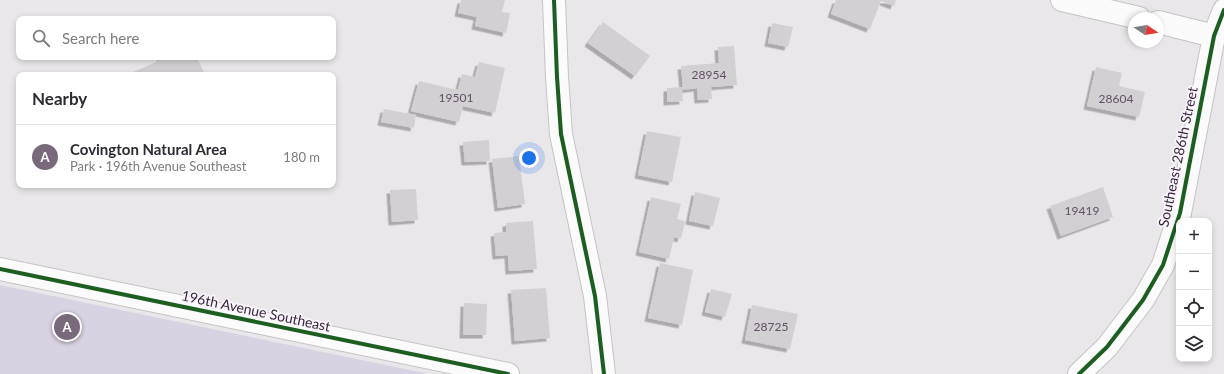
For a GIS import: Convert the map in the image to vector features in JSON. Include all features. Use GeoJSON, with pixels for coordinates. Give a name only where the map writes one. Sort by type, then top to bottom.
{"type":"FeatureCollection","features":[{"type":"Feature","properties":{"kind":"street"},"geometry":{"type":"LineString","coordinates":[[554,0],[556,77],[562,134],[595,296],[604,374]]}},
{"type":"Feature","properties":{"kind":"street"},"geometry":{"type":"LineString","coordinates":[[1062,0],[1128,15]]}},
{"type":"Feature","properties":{"kind":"street","name":"Southeast 286th Street"},"geometry":{"type":"LineString","coordinates":[[1079,374],[1107,348],[1139,306],[1163,265],[1180,213],[1214,36],[1224,10]]}},
{"type":"Feature","properties":{"kind":"street"},"geometry":{"type":"LineString","coordinates":[[1164,24],[1214,36]]}},
{"type":"Feature","properties":{"kind":"street","name":"196th Avenue Southeast"},"geometry":{"type":"LineString","coordinates":[[0,269],[508,374]]}},
{"type":"Feature","properties":{"kind":"shaded area"},"geometry":{"type":"Polygon","coordinates":[[[0,285],[429,374],[0,374],[0,285]]]}},
{"type":"Feature","properties":{"kind":"building"},"geometry":{"type":"Polygon","coordinates":[[[461,0],[505,0],[502,12],[510,13],[506,33],[475,26],[477,17],[458,13],[461,0]]]}},
{"type":"Feature","properties":{"kind":"building"},"geometry":{"type":"Polygon","coordinates":[[[836,0],[896,0],[894,6],[881,1],[870,29],[831,14],[836,0]]]}},
{"type":"Feature","properties":{"kind":"building"},"geometry":{"type":"Polygon","coordinates":[[[603,22],[650,56],[635,76],[588,43],[603,22]]]}},
{"type":"Feature","properties":{"kind":"building"},"geometry":{"type":"Polygon","coordinates":[[[772,23],[793,27],[788,47],[768,43],[772,23]]]}},
{"type":"Feature","properties":{"kind":"building"},"geometry":{"type":"Polygon","coordinates":[[[734,46],[737,85],[711,87],[712,99],[698,100],[697,88],[682,90],[683,101],[667,102],[667,88],[683,87],[681,66],[719,63],[718,47],[734,46]]]}},
{"type":"Feature","properties":{"kind":"building"},"geometry":{"type":"Polygon","coordinates":[[[161,60],[198,60],[204,72],[133,72],[161,60]]]}},
{"type":"Feature","properties":{"kind":"building"},"geometry":{"type":"Polygon","coordinates":[[[479,62],[505,68],[495,113],[463,106],[459,122],[411,111],[419,81],[458,90],[462,74],[475,77],[479,62]]]}},
{"type":"Feature","properties":{"kind":"building"},"geometry":{"type":"Polygon","coordinates":[[[1096,67],[1122,73],[1119,86],[1145,92],[1139,117],[1087,106],[1096,67]]]}},
{"type":"Feature","properties":{"kind":"building"},"geometry":{"type":"Polygon","coordinates":[[[384,109],[416,115],[414,128],[381,122],[384,109]]]}},
{"type":"Feature","properties":{"kind":"building"},"geometry":{"type":"Polygon","coordinates":[[[647,131],[681,137],[672,182],[638,175],[647,131]]]}},
{"type":"Feature","properties":{"kind":"building"},"geometry":{"type":"Polygon","coordinates":[[[489,140],[490,161],[465,162],[463,142],[489,140]]]}},
{"type":"Feature","properties":{"kind":"building"},"geometry":{"type":"Polygon","coordinates":[[[519,156],[525,204],[498,208],[492,159],[519,156]]]}},
{"type":"Feature","properties":{"kind":"building"},"geometry":{"type":"Polygon","coordinates":[[[1103,187],[1113,217],[1061,236],[1050,206],[1103,187]]]}},
{"type":"Feature","properties":{"kind":"building"},"geometry":{"type":"Polygon","coordinates":[[[416,189],[418,220],[392,222],[390,190],[416,189]]]}},
{"type":"Feature","properties":{"kind":"building"},"geometry":{"type":"Polygon","coordinates":[[[695,192],[720,198],[713,226],[689,221],[695,192]]]}},
{"type":"Feature","properties":{"kind":"building"},"geometry":{"type":"Polygon","coordinates":[[[651,197],[681,204],[677,219],[685,221],[681,239],[674,237],[669,259],[639,252],[651,197]]]}},
{"type":"Feature","properties":{"kind":"building"},"geometry":{"type":"Polygon","coordinates":[[[533,221],[537,269],[509,271],[508,255],[496,256],[494,233],[506,232],[506,223],[533,221]]]}},
{"type":"Feature","properties":{"kind":"building"},"geometry":{"type":"Polygon","coordinates":[[[660,263],[693,270],[682,325],[648,318],[660,263]]]}},
{"type":"Feature","properties":{"kind":"building"},"geometry":{"type":"Polygon","coordinates":[[[546,288],[550,338],[515,341],[511,290],[546,288]]]}},
{"type":"Feature","properties":{"kind":"building"},"geometry":{"type":"Polygon","coordinates":[[[711,289],[732,294],[725,317],[705,312],[711,289]]]}},
{"type":"Feature","properties":{"kind":"building"},"geometry":{"type":"Polygon","coordinates":[[[464,303],[487,304],[486,335],[463,335],[464,303]]]}},
{"type":"Feature","properties":{"kind":"building"},"geometry":{"type":"Polygon","coordinates":[[[752,305],[798,314],[790,349],[745,340],[752,305]]]}},
{"type":"Feature","properties":{"kind":"cycle path"},"geometry":{"type":"LineString","coordinates":[[554,0],[561,134],[595,296],[604,374]]}},
{"type":"Feature","properties":{"kind":"cycle path"},"geometry":{"type":"LineString","coordinates":[[1079,374],[1107,347],[1143,300],[1163,265],[1180,213],[1214,36],[1224,10]]}},
{"type":"Feature","properties":{"kind":"cycle path"},"geometry":{"type":"LineString","coordinates":[[0,269],[508,374]]}},
{"type":"Feature","properties":{"kind":"place","name":"Covington Natural Area"},"geometry":{"type":"Point","coordinates":[67,327]}}]}
